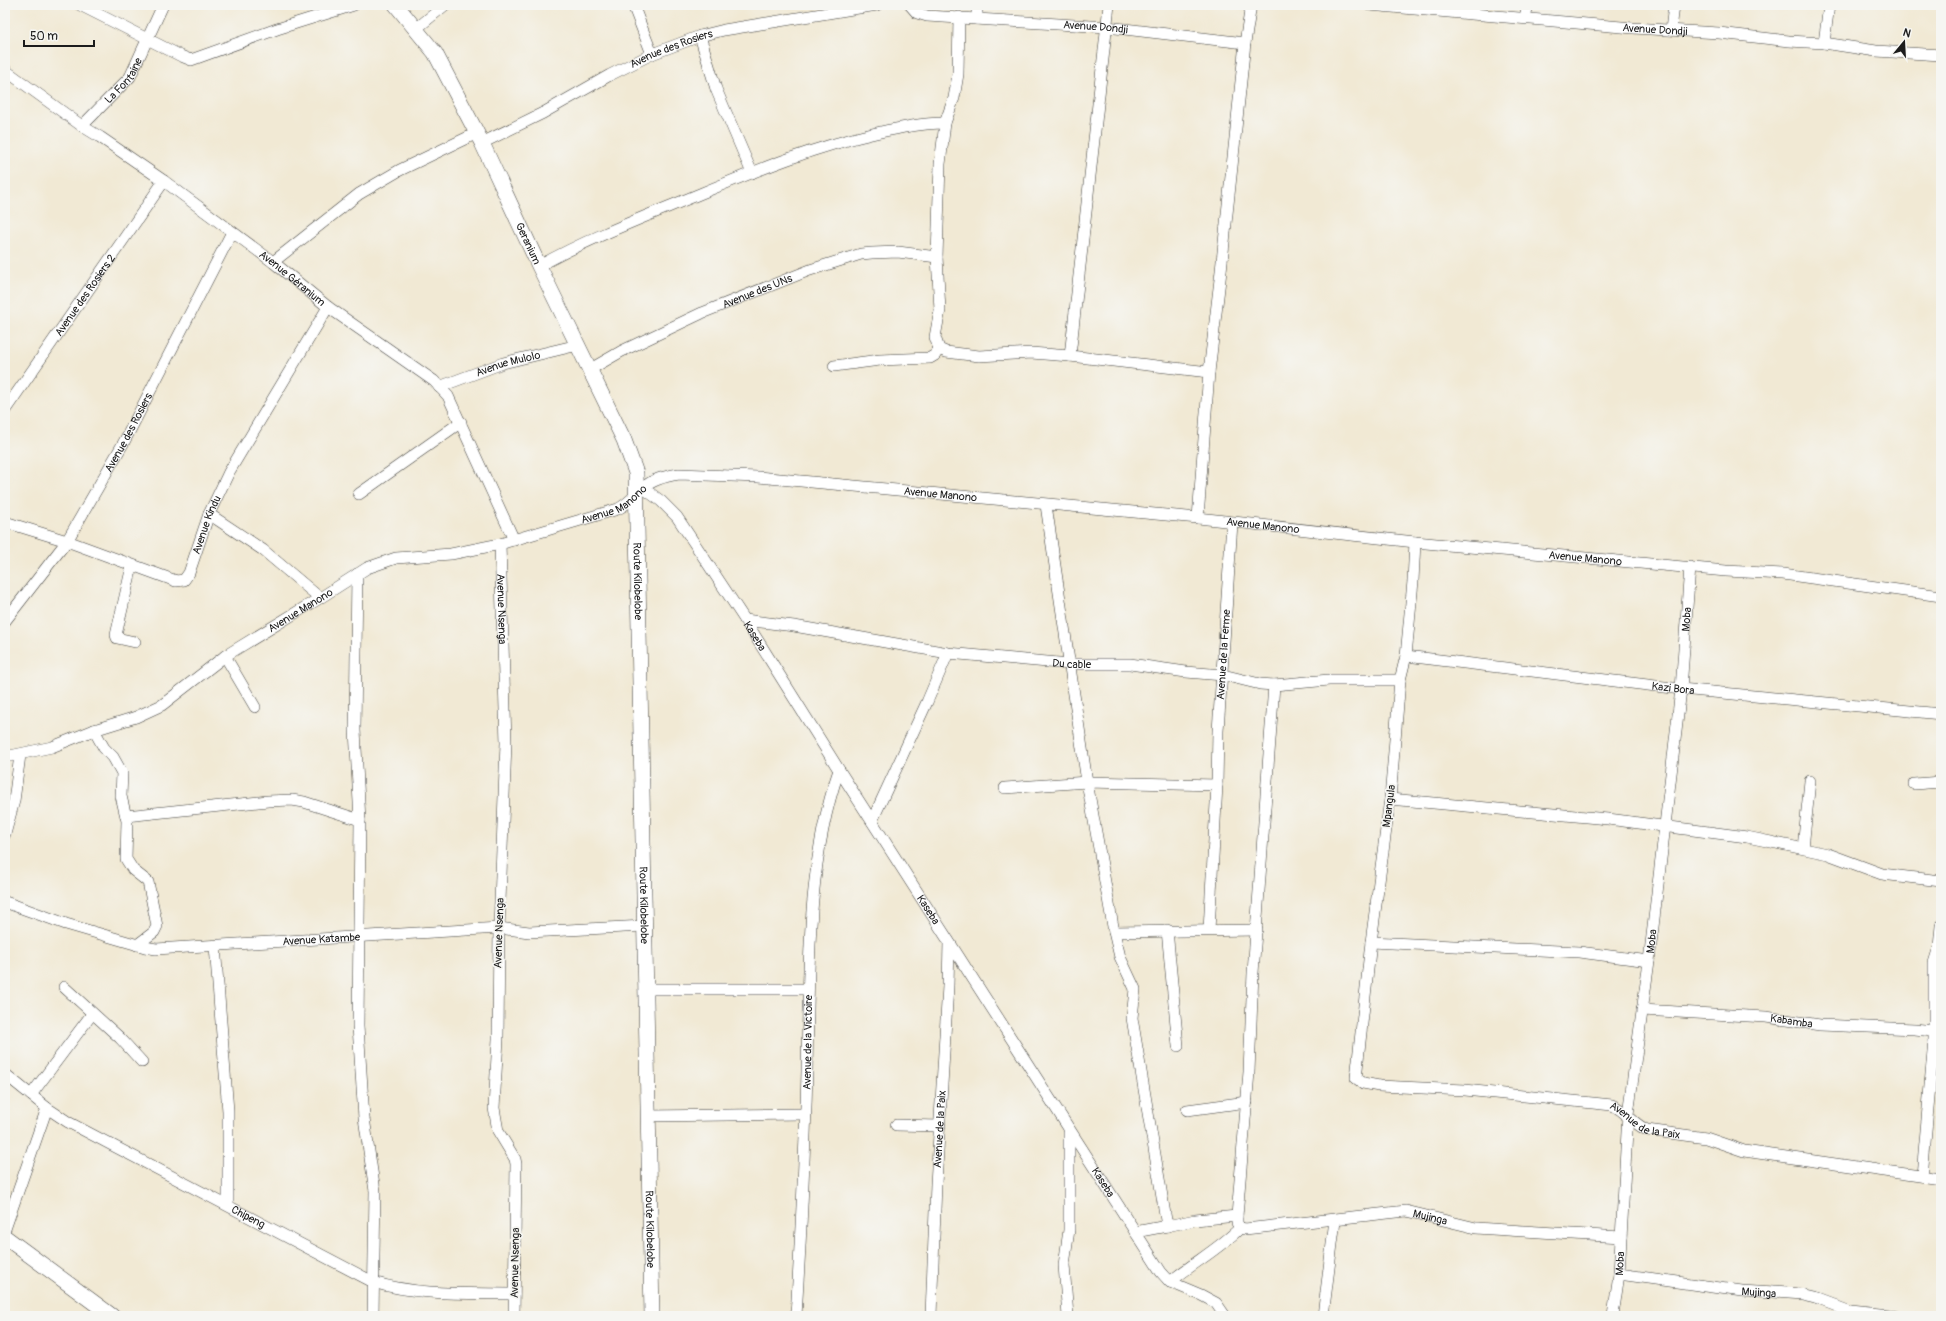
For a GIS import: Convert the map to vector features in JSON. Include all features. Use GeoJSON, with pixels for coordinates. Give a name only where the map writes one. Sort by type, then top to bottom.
{"type":"FeatureCollection","features":[{"type":"Feature","properties":{"kind":"street"},"geometry":{"type":"LineString","coordinates":[[80,5],[147,40],[191,60],[271,31],[354,5]]}},
{"type":"Feature","properties":{"kind":"street","name":"La Fontaine"},"geometry":{"type":"LineString","coordinates":[[82,126],[130,77],[163,5]]}},
{"type":"Feature","properties":{"kind":"street","name":"Geranium"},"geometry":{"type":"LineString","coordinates":[[396,5],[435,53],[480,138],[539,266],[630,452],[640,491]]}},
{"type":"Feature","properties":{"kind":"street"},"geometry":{"type":"LineString","coordinates":[[416,29],[445,5]]}},
{"type":"Feature","properties":{"kind":"street"},"geometry":{"type":"LineString","coordinates":[[633,5],[652,54]]}},
{"type":"Feature","properties":{"kind":"street","name":"Avenue des Rosiers"},"geometry":{"type":"LineString","coordinates":[[273,262],[359,194],[400,170],[544,113],[610,75],[652,54],[700,36],[724,30],[877,5]]}},
{"type":"Feature","properties":{"kind":"street","name":"Avenue Dondji"},"geometry":{"type":"LineString","coordinates":[[910,5],[913,10],[922,15],[1107,26],[1245,43]]}},
{"type":"Feature","properties":{"kind":"street"},"geometry":{"type":"LineString","coordinates":[[977,5],[977,19]]}},
{"type":"Feature","properties":{"kind":"street"},"geometry":{"type":"LineString","coordinates":[[1070,356],[1109,5]]}},
{"type":"Feature","properties":{"kind":"street"},"geometry":{"type":"LineString","coordinates":[[1198,518],[1208,372],[1221,271],[1245,43],[1251,5]]}},
{"type":"Feature","properties":{"kind":"street","name":"Avenue Dondji"},"geometry":{"type":"LineString","coordinates":[[1369,5],[1398,6],[1824,43],[1876,50],[1941,55]]}},
{"type":"Feature","properties":{"kind":"street"},"geometry":{"type":"LineString","coordinates":[[1525,17],[1528,5]]}},
{"type":"Feature","properties":{"kind":"street"},"geometry":{"type":"LineString","coordinates":[[1671,30],[1674,5]]}},
{"type":"Feature","properties":{"kind":"street"},"geometry":{"type":"LineString","coordinates":[[1824,43],[1829,5]]}},
{"type":"Feature","properties":{"kind":"street"},"geometry":{"type":"LineString","coordinates":[[959,17],[958,74],[954,98],[945,124],[940,164],[937,257],[940,310],[935,337],[939,349],[946,352],[979,356],[1031,353],[1070,356],[1208,372]]}},
{"type":"Feature","properties":{"kind":"street"},"geometry":{"type":"LineString","coordinates":[[700,36],[716,89],[752,173]]}},
{"type":"Feature","properties":{"kind":"street","name":"Avenue Géranium"},"geometry":{"type":"LineString","coordinates":[[5,70],[82,126],[164,181],[273,262],[328,307],[417,368],[439,387],[448,396],[461,422],[514,540]]}},
{"type":"Feature","properties":{"kind":"street"},"geometry":{"type":"LineString","coordinates":[[539,266],[582,243],[752,173],[834,143],[907,127],[931,123],[945,124]]}},
{"type":"Feature","properties":{"kind":"street","name":"Avenue des Rosiers 2"},"geometry":{"type":"LineString","coordinates":[[5,410],[164,181]]}},
{"type":"Feature","properties":{"kind":"street","name":"Avenue des Rosiers"},"geometry":{"type":"LineString","coordinates":[[5,621],[67,541],[124,442],[232,232]]}},
{"type":"Feature","properties":{"kind":"street","name":"Avenue des UNs"},"geometry":{"type":"LineString","coordinates":[[589,370],[622,351],[702,313],[816,268],[861,254],[898,252],[937,257]]}},
{"type":"Feature","properties":{"kind":"street","name":"Avenue Kindu"},"geometry":{"type":"LineString","coordinates":[[5,522],[67,541],[176,581],[184,580],[189,573],[209,514],[235,461],[328,307]]}},
{"type":"Feature","properties":{"kind":"street","name":"Avenue Mulolo"},"geometry":{"type":"LineString","coordinates":[[439,387],[503,363],[578,345]]}},
{"type":"Feature","properties":{"kind":"street"},"geometry":{"type":"LineString","coordinates":[[834,366],[880,360],[930,358],[935,355],[939,349]]}},
{"type":"Feature","properties":{"kind":"street"},"geometry":{"type":"LineString","coordinates":[[359,494],[461,422]]}},
{"type":"Feature","properties":{"kind":"street","name":"Avenue Manono"},"geometry":{"type":"LineString","coordinates":[[5,757],[52,747],[94,730],[136,717],[162,705],[225,656],[367,568],[392,559],[451,554],[500,544],[618,509],[628,504],[640,491],[668,475],[704,474],[758,477],[1198,518],[1232,523],[1415,542],[1783,574],[1941,596]]}},
{"type":"Feature","properties":{"kind":"street","name":"Kaseba"},"geometry":{"type":"LineString","coordinates":[[640,491],[661,501],[677,517],[745,620],[1069,1131],[1161,1272],[1170,1282],[1209,1298],[1216,1303],[1225,1316]]}},
{"type":"Feature","properties":{"kind":"street","name":"Route Kilobelobe"},"geometry":{"type":"LineString","coordinates":[[640,491],[644,926],[652,1316]]}},
{"type":"Feature","properties":{"kind":"street"},"geometry":{"type":"LineString","coordinates":[[1046,505],[1087,782],[1114,932],[1120,957],[1135,989],[1132,1018],[1168,1226]]}},
{"type":"Feature","properties":{"kind":"street"},"geometry":{"type":"LineString","coordinates":[[209,514],[263,550],[320,598]]}},
{"type":"Feature","properties":{"kind":"street","name":"Avenue de la Ferme"},"geometry":{"type":"LineString","coordinates":[[1209,930],[1217,786],[1218,731],[1223,675],[1232,523]]}},
{"type":"Feature","properties":{"kind":"street","name":"Mpangula"},"geometry":{"type":"LineString","coordinates":[[1356,1070],[1390,799],[1400,680],[1406,656],[1415,542]]}},
{"type":"Feature","properties":{"kind":"street","name":"Avenue Nsenga"},"geometry":{"type":"LineString","coordinates":[[500,544],[506,744],[499,928],[498,1039],[494,1108],[498,1131],[515,1159],[516,1164],[514,1316]]}},
{"type":"Feature","properties":{"kind":"street"},"geometry":{"type":"LineString","coordinates":[[132,566],[116,635],[117,638],[135,642]]}},
{"type":"Feature","properties":{"kind":"street","name":"Moba"},"geometry":{"type":"LineString","coordinates":[[1613,1316],[1619,1274],[1628,1114],[1649,961],[1681,689],[1690,567]]}},
{"type":"Feature","properties":{"kind":"street"},"geometry":{"type":"LineString","coordinates":[[357,574],[355,730],[360,820],[358,1026],[364,1118],[375,1191],[373,1316]]}},
{"type":"Feature","properties":{"kind":"street","name":"Du cable"},"geometry":{"type":"LineString","coordinates":[[745,620],[780,624],[948,653],[1070,664],[1130,664],[1223,675],[1260,684],[1274,685],[1322,680],[1400,680]]}},
{"type":"Feature","properties":{"kind":"street"},"geometry":{"type":"LineString","coordinates":[[872,821],[948,653]]}},
{"type":"Feature","properties":{"kind":"street"},"geometry":{"type":"LineString","coordinates":[[225,656],[255,708]]}},
{"type":"Feature","properties":{"kind":"street","name":"Kazi Bora"},"geometry":{"type":"LineString","coordinates":[[1406,656],[1681,689],[1941,714]]}},
{"type":"Feature","properties":{"kind":"street"},"geometry":{"type":"LineString","coordinates":[[1170,1282],[1218,1248],[1240,1228],[1237,1223],[1237,1216],[1247,1102],[1253,973],[1258,930],[1274,685]]}},
{"type":"Feature","properties":{"kind":"street"},"geometry":{"type":"LineString","coordinates":[[94,730],[104,748],[113,757],[122,773],[122,796],[127,822],[126,859],[133,870],[148,882],[157,924],[154,932],[137,945]]}},
{"type":"Feature","properties":{"kind":"street"},"geometry":{"type":"LineString","coordinates":[[5,834],[14,802],[20,755]]}},
{"type":"Feature","properties":{"kind":"street","name":"Avenue de la Victoire"},"geometry":{"type":"LineString","coordinates":[[796,1316],[803,1202],[808,988],[813,909],[824,827],[833,787],[839,770]]}},
{"type":"Feature","properties":{"kind":"street"},"geometry":{"type":"LineString","coordinates":[[1803,848],[1810,781]]}},
{"type":"Feature","properties":{"kind":"street"},"geometry":{"type":"LineString","coordinates":[[1005,788],[1087,782],[1217,786]]}},
{"type":"Feature","properties":{"kind":"street"},"geometry":{"type":"LineString","coordinates":[[1914,784],[1941,782]]}},
{"type":"Feature","properties":{"kind":"street"},"geometry":{"type":"LineString","coordinates":[[1390,799],[1665,825],[1747,837],[1803,848],[1847,860],[1882,874],[1941,881]]}},
{"type":"Feature","properties":{"kind":"street"},"geometry":{"type":"LineString","coordinates":[[126,816],[268,801],[292,800],[304,802],[360,820]]}},
{"type":"Feature","properties":{"kind":"street","name":"Avenue Katambe"},"geometry":{"type":"LineString","coordinates":[[5,902],[66,924],[137,945],[156,949],[499,928],[529,932],[644,926]]}},
{"type":"Feature","properties":{"kind":"street"},"geometry":{"type":"LineString","coordinates":[[1922,1176],[1937,1031],[1938,994],[1934,962],[1939,947],[1941,926]]}},
{"type":"Feature","properties":{"kind":"street"},"geometry":{"type":"LineString","coordinates":[[1114,932],[1168,930],[1258,930]]}},
{"type":"Feature","properties":{"kind":"street"},"geometry":{"type":"LineString","coordinates":[[1168,930],[1178,1046]]}},
{"type":"Feature","properties":{"kind":"street","name":"Avenue de la Paix"},"geometry":{"type":"LineString","coordinates":[[931,1316],[949,942]]}},
{"type":"Feature","properties":{"kind":"street"},"geometry":{"type":"LineString","coordinates":[[1371,942],[1579,952],[1649,961]]}},
{"type":"Feature","properties":{"kind":"street"},"geometry":{"type":"LineString","coordinates":[[215,946],[228,1111],[228,1205]]}},
{"type":"Feature","properties":{"kind":"street"},"geometry":{"type":"LineString","coordinates":[[64,987],[120,1038],[142,1062]]}},
{"type":"Feature","properties":{"kind":"street"},"geometry":{"type":"LineString","coordinates":[[646,989],[808,988]]}},
{"type":"Feature","properties":{"kind":"street","name":"Kabamba"},"geometry":{"type":"LineString","coordinates":[[1642,1010],[1766,1017],[1820,1025],[1937,1031]]}},
{"type":"Feature","properties":{"kind":"street"},"geometry":{"type":"LineString","coordinates":[[31,1095],[92,1014]]}},
{"type":"Feature","properties":{"kind":"street","name":"Avenue de la Paix"},"geometry":{"type":"LineString","coordinates":[[1356,1070],[1356,1078],[1379,1086],[1465,1090],[1590,1101],[1612,1105],[1628,1114],[1640,1127],[1647,1130],[1694,1136],[1744,1151],[1941,1179]]}},
{"type":"Feature","properties":{"kind":"street","name":"Chipeng"},"geometry":{"type":"LineString","coordinates":[[5,1074],[47,1108],[128,1155],[228,1205],[277,1233],[373,1282],[404,1289],[433,1292],[514,1294]]}},
{"type":"Feature","properties":{"kind":"street"},"geometry":{"type":"LineString","coordinates":[[1187,1110],[1247,1102]]}},
{"type":"Feature","properties":{"kind":"street"},"geometry":{"type":"LineString","coordinates":[[5,1229],[47,1108]]}},
{"type":"Feature","properties":{"kind":"street"},"geometry":{"type":"LineString","coordinates":[[647,1116],[805,1114]]}},
{"type":"Feature","properties":{"kind":"street"},"geometry":{"type":"LineString","coordinates":[[896,1125],[940,1126]]}},
{"type":"Feature","properties":{"kind":"street"},"geometry":{"type":"LineString","coordinates":[[1068,1316],[1064,1265],[1069,1230],[1069,1131]]}},
{"type":"Feature","properties":{"kind":"street","name":"Mujinga"},"geometry":{"type":"LineString","coordinates":[[1240,1228],[1245,1229],[1335,1220],[1406,1211],[1476,1228],[1621,1238]]}},
{"type":"Feature","properties":{"kind":"street"},"geometry":{"type":"LineString","coordinates":[[1135,1232],[1195,1220],[1237,1216]]}},
{"type":"Feature","properties":{"kind":"street"},"geometry":{"type":"LineString","coordinates":[[1324,1316],[1335,1220]]}},
{"type":"Feature","properties":{"kind":"street"},"geometry":{"type":"LineString","coordinates":[[5,1237],[112,1316]]}},
{"type":"Feature","properties":{"kind":"street","name":"Mujinga"},"geometry":{"type":"LineString","coordinates":[[1619,1274],[1742,1291],[1802,1294],[1851,1311],[1897,1316]]}}]}
